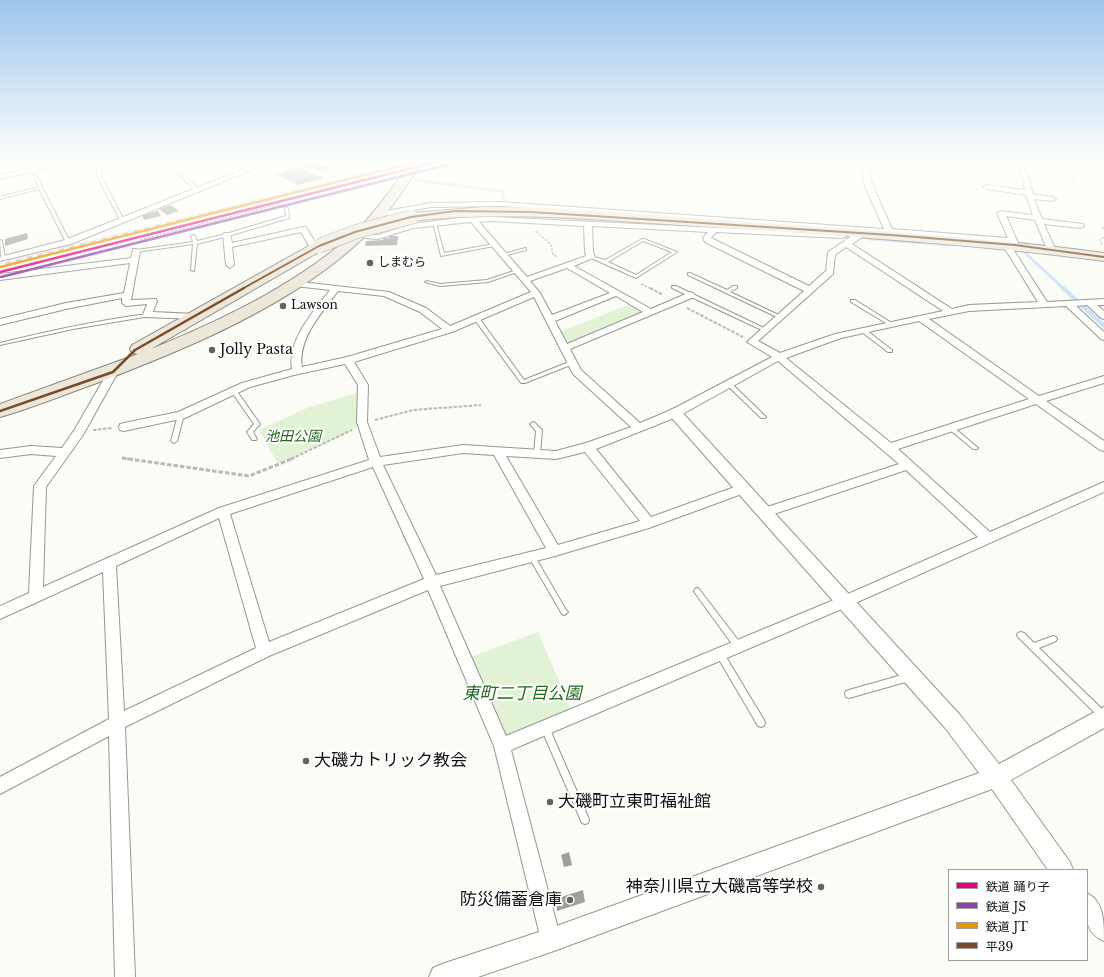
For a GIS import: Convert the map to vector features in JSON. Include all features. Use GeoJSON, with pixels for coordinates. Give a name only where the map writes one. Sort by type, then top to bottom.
{"type":"FeatureCollection","features":[{"type":"Feature","properties":{"kind":"highway"},"geometry":{"type":"LineString","coordinates":[[0,411],[112,372],[192,339],[240,314],[295,283],[330,259],[358,236],[385,206]]}},
{"type":"Feature","properties":{"kind":"highway"},"geometry":{"type":"LineString","coordinates":[[112,372],[135,350],[317,248],[355,232],[411,217],[455,211],[509,211],[727,222],[859,235],[890,233],[941,242],[1051,249],[1104,257]]}},
{"type":"Feature","properties":{"kind":"street"},"geometry":{"type":"LineString","coordinates":[[2,258],[68,242],[159,206]]}},
{"type":"Feature","properties":{"kind":"street"},"geometry":{"type":"LineString","coordinates":[[378,215],[428,206]]}},
{"type":"Feature","properties":{"kind":"street"},"geometry":{"type":"LineString","coordinates":[[521,206],[890,233],[1010,246]]}},
{"type":"Feature","properties":{"kind":"street"},"geometry":{"type":"LineString","coordinates":[[878,206],[890,233]]}},
{"type":"Feature","properties":{"kind":"street"},"geometry":{"type":"LineString","coordinates":[[1032,206],[1051,249]]}},
{"type":"Feature","properties":{"kind":"street"},"geometry":{"type":"LineString","coordinates":[[1044,304],[1010,246],[1001,213],[1080,226]]}},
{"type":"Feature","properties":{"kind":"street"},"geometry":{"type":"LineString","coordinates":[[358,236],[378,237],[412,226],[473,219],[534,220],[714,230],[859,235]]}},
{"type":"Feature","properties":{"kind":"street"},"geometry":{"type":"LineString","coordinates":[[473,219],[494,246],[518,270],[536,293],[577,372],[639,428]]}},
{"type":"Feature","properties":{"kind":"street"},"geometry":{"type":"LineString","coordinates":[[526,280],[589,258],[588,224]]}},
{"type":"Feature","properties":{"kind":"street"},"geometry":{"type":"LineString","coordinates":[[228,246],[303,229],[317,248]]}},
{"type":"Feature","properties":{"kind":"street"},"geometry":{"type":"LineString","coordinates":[[714,230],[707,238],[708,240],[810,290]]}},
{"type":"Feature","properties":{"kind":"street"},"geometry":{"type":"LineString","coordinates":[[227,235],[230,265]]}},
{"type":"Feature","properties":{"kind":"street"},"geometry":{"type":"LineString","coordinates":[[859,235],[831,254],[830,272],[752,342],[779,357],[889,448],[988,538]]}},
{"type":"Feature","properties":{"kind":"street"},"geometry":{"type":"LineString","coordinates":[[847,244],[951,312]]}},
{"type":"Feature","properties":{"kind":"street"},"geometry":{"type":"LineString","coordinates":[[0,277],[135,256],[126,303],[153,301],[148,315],[195,317]]}},
{"type":"Feature","properties":{"kind":"street"},"geometry":{"type":"LineString","coordinates":[[567,265],[650,312]]}},
{"type":"Feature","properties":{"kind":"street"},"geometry":{"type":"LineString","coordinates":[[295,283],[386,294],[423,310],[449,330]]}},
{"type":"Feature","properties":{"kind":"street"},"geometry":{"type":"LineString","coordinates":[[298,371],[296,358],[299,345],[314,318],[336,288]]}},
{"type":"Feature","properties":{"kind":"street"},"geometry":{"type":"LineString","coordinates":[[124,427],[181,415],[246,385],[298,371],[348,360],[449,330],[536,293]]}},
{"type":"Feature","properties":{"kind":"street"},"geometry":{"type":"LineString","coordinates":[[549,320],[617,293]]}},
{"type":"Feature","properties":{"kind":"street"},"geometry":{"type":"LineString","coordinates":[[0,322],[66,306],[128,295]]}},
{"type":"Feature","properties":{"kind":"street"},"geometry":{"type":"LineString","coordinates":[[565,348],[691,295]]}},
{"type":"Feature","properties":{"kind":"street"},"geometry":{"type":"LineString","coordinates":[[1086,302],[1104,316]]}},
{"type":"Feature","properties":{"kind":"street"},"geometry":{"type":"LineString","coordinates":[[0,613],[223,510],[376,462],[462,449],[556,455],[588,447],[675,413],[779,357],[838,336],[970,308],[1104,302]]}},
{"type":"Feature","properties":{"kind":"street"},"geometry":{"type":"LineString","coordinates":[[1071,303],[1104,337]]}},
{"type":"Feature","properties":{"kind":"street"},"geometry":{"type":"LineString","coordinates":[[922,319],[1104,447]]}},
{"type":"Feature","properties":{"kind":"street"},"geometry":{"type":"LineString","coordinates":[[348,360],[363,385],[363,425],[376,462],[432,582],[502,746],[551,940]]}},
{"type":"Feature","properties":{"kind":"street"},"geometry":{"type":"LineString","coordinates":[[36,596],[40,486],[79,432],[112,372]]}},
{"type":"Feature","properties":{"kind":"street"},"geometry":{"type":"LineString","coordinates":[[889,448],[1104,379]]}},
{"type":"Feature","properties":{"kind":"street"},"geometry":{"type":"LineString","coordinates":[[675,413],[846,601],[953,722],[996,778],[1061,869]]}},
{"type":"Feature","properties":{"kind":"street"},"geometry":{"type":"LineString","coordinates":[[588,447],[649,523]]}},
{"type":"Feature","properties":{"kind":"street"},"geometry":{"type":"LineString","coordinates":[[0,454],[31,450],[65,452]]}},
{"type":"Feature","properties":{"kind":"street"},"geometry":{"type":"LineString","coordinates":[[497,451],[555,551]]}},
{"type":"Feature","properties":{"kind":"street"},"geometry":{"type":"LineString","coordinates":[[764,512],[908,465]]}},
{"type":"Feature","properties":{"kind":"street"},"geometry":{"type":"LineString","coordinates":[[502,746],[846,601],[1104,487]]}},
{"type":"Feature","properties":{"kind":"street"},"geometry":{"type":"LineString","coordinates":[[0,786],[117,723],[264,651],[432,582],[555,551],[649,523],[743,489]]}},
{"type":"Feature","properties":{"kind":"street"},"geometry":{"type":"LineString","coordinates":[[223,510],[264,651]]}},
{"type":"Feature","properties":{"kind":"street"},"geometry":{"type":"LineString","coordinates":[[109,563],[117,723],[125,977]]}},
{"type":"Feature","properties":{"kind":"street"},"geometry":{"type":"LineString","coordinates":[[442,977],[551,940],[996,778],[1104,717]]}},
{"type":"Feature","properties":{"kind":"street"},"geometry":{"type":"LineString","coordinates":[[1088,906],[1104,929]]}},
{"type":"Feature","properties":{"kind":"lane"},"geometry":{"type":"LineString","coordinates":[[49,206],[68,242]]}},
{"type":"Feature","properties":{"kind":"lane"},"geometry":{"type":"LineString","coordinates":[[114,206],[122,220]]}},
{"type":"Feature","properties":{"kind":"lane"},"geometry":{"type":"LineString","coordinates":[[135,256],[227,235],[288,217],[286,208]]}},
{"type":"Feature","properties":{"kind":"lane"},"geometry":{"type":"LineString","coordinates":[[434,223],[442,255],[494,246]]}},
{"type":"Feature","properties":{"kind":"lane"},"geometry":{"type":"LineString","coordinates":[[193,236],[195,242],[193,270]]}},
{"type":"Feature","properties":{"kind":"lane"},"geometry":{"type":"LineString","coordinates":[[589,258],[606,262],[636,277],[675,252],[643,240],[606,262]]}},
{"type":"Feature","properties":{"kind":"lane"},"geometry":{"type":"LineString","coordinates":[[0,241],[2,258]]}},
{"type":"Feature","properties":{"kind":"lane"},"geometry":{"type":"LineString","coordinates":[[503,255],[525,249]]}},
{"type":"Feature","properties":{"kind":"lane"},"geometry":{"type":"LineString","coordinates":[[427,282],[440,285],[464,286],[488,281],[518,270]]}},
{"type":"Feature","properties":{"kind":"lane"},"geometry":{"type":"LineString","coordinates":[[689,274],[781,317]]}},
{"type":"Feature","properties":{"kind":"lane"},"geometry":{"type":"LineString","coordinates":[[701,279],[707,275]]}},
{"type":"Feature","properties":{"kind":"lane"},"geometry":{"type":"LineString","coordinates":[[674,287],[766,330]]}},
{"type":"Feature","properties":{"kind":"lane"},"geometry":{"type":"LineString","coordinates":[[728,291],[735,287]]}},
{"type":"Feature","properties":{"kind":"lane"},"geometry":{"type":"LineString","coordinates":[[853,301],[893,325]]}},
{"type":"Feature","properties":{"kind":"lane"},"geometry":{"type":"LineString","coordinates":[[0,344],[72,326],[148,315]]}},
{"type":"Feature","properties":{"kind":"lane"},"geometry":{"type":"LineString","coordinates":[[477,319],[523,382],[571,363]]}},
{"type":"Feature","properties":{"kind":"lane"},"geometry":{"type":"LineString","coordinates":[[864,331],[890,351]]}},
{"type":"Feature","properties":{"kind":"lane"},"geometry":{"type":"LineString","coordinates":[[729,384],[763,417]]}},
{"type":"Feature","properties":{"kind":"lane"},"geometry":{"type":"LineString","coordinates":[[234,391],[257,424],[250,432],[254,439]]}},
{"type":"Feature","properties":{"kind":"lane"},"geometry":{"type":"LineString","coordinates":[[174,441],[181,415]]}},
{"type":"Feature","properties":{"kind":"lane"},"geometry":{"type":"LineString","coordinates":[[533,424],[540,430],[537,454]]}},
{"type":"Feature","properties":{"kind":"lane"},"geometry":{"type":"LineString","coordinates":[[951,428],[975,448]]}},
{"type":"Feature","properties":{"kind":"lane"},"geometry":{"type":"LineString","coordinates":[[532,557],[564,612]]}},
{"type":"Feature","properties":{"kind":"lane"},"geometry":{"type":"LineString","coordinates":[[697,591],[738,646]]}},
{"type":"Feature","properties":{"kind":"lane"},"geometry":{"type":"LineString","coordinates":[[1021,635],[1104,717]]}},
{"type":"Feature","properties":{"kind":"lane"},"geometry":{"type":"LineString","coordinates":[[1033,647],[1053,639]]}},
{"type":"Feature","properties":{"kind":"lane"},"geometry":{"type":"LineString","coordinates":[[720,654],[761,722]]}},
{"type":"Feature","properties":{"kind":"lane"},"geometry":{"type":"LineString","coordinates":[[849,694],[913,676]]}},
{"type":"Feature","properties":{"kind":"lane"},"geometry":{"type":"LineString","coordinates":[[545,728],[586,820]]}},
{"type":"Feature","properties":{"kind":"path"},"geometry":{"type":"LineString","coordinates":[[139,241],[274,206]]}},
{"type":"Feature","properties":{"kind":"path"},"geometry":{"type":"LineString","coordinates":[[534,220],[534,229],[551,245],[553,255],[555,257],[589,258]]}},
{"type":"Feature","properties":{"kind":"path"},"geometry":{"type":"LineString","coordinates":[[1102,226],[1104,230]]}},
{"type":"Feature","properties":{"kind":"path"},"geometry":{"type":"LineString","coordinates":[[1104,238],[1100,239],[1104,251]]}},
{"type":"Feature","properties":{"kind":"path"},"geometry":{"type":"LineString","coordinates":[[675,302],[752,342]]}},
{"type":"Feature","properties":{"kind":"path"},"geometry":{"type":"LineString","coordinates":[[122,458],[250,476],[301,455],[363,425],[413,410],[481,405]]}},
{"type":"Feature","properties":{"kind":"path"},"geometry":{"type":"LineString","coordinates":[[79,432],[124,427]]}},
{"type":"Feature","properties":{"kind":"green space"},"geometry":{"type":"Polygon","coordinates":[[[634,303],[650,312],[565,348],[556,333],[634,303]]]}},
{"type":"Feature","properties":{"kind":"green space","name":"池田公園"},"geometry":{"type":"Polygon","coordinates":[[[363,391],[363,425],[278,464],[259,430],[307,408],[363,391]]]}},
{"type":"Feature","properties":{"kind":"green space","name":"東町二丁目公園"},"geometry":{"type":"Polygon","coordinates":[[[538,632],[574,716],[502,746],[465,659],[538,632]]]}},
{"type":"Feature","properties":{"kind":"building"},"geometry":{"type":"Polygon","coordinates":[[[172,206],[179,211],[167,215],[159,209],[172,206]]]}},
{"type":"Feature","properties":{"kind":"building"},"geometry":{"type":"Polygon","coordinates":[[[158,211],[161,216],[144,220],[142,215],[158,211]]]}},
{"type":"Feature","properties":{"kind":"building"},"geometry":{"type":"Polygon","coordinates":[[[27,233],[28,239],[5,246],[5,239],[27,233]]]}},
{"type":"Feature","properties":{"kind":"building"},"geometry":{"type":"Polygon","coordinates":[[[390,236],[398,236],[397,245],[365,246],[366,241],[383,240],[384,238],[389,238],[390,236]]]}},
{"type":"Feature","properties":{"kind":"building","name":"防災備蓄倉庫"},"geometry":{"type":"Polygon","coordinates":[[[569,852],[572,865],[564,867],[561,855],[569,852]]]}},
{"type":"Feature","properties":{"kind":"building","name":"防災備蓄倉庫"},"geometry":{"type":"Polygon","coordinates":[[[583,890],[585,902],[557,911],[555,899],[583,890]]]}},
{"type":"Feature","properties":{"kind":"waterway"},"geometry":{"type":"LineString","coordinates":[[869,239],[953,245]]}},
{"type":"Feature","properties":{"kind":"waterway"},"geometry":{"type":"LineString","coordinates":[[1020,250],[1023,251],[1064,289]]}},
{"type":"Feature","properties":{"kind":"waterway"},"geometry":{"type":"LineString","coordinates":[[1063,288],[1104,326]]}},
{"type":"Feature","properties":{"kind":"railway"},"geometry":{"type":"LineString","coordinates":[[0,265],[240,206]]}},
{"type":"Feature","properties":{"kind":"rail line","name":"JT"},"geometry":{"type":"LineString","coordinates":[[0,267],[243,206]]}},
{"type":"Feature","properties":{"kind":"rail line","name":"踊り子"},"geometry":{"type":"LineString","coordinates":[[0,272],[263,206]]}},
{"type":"Feature","properties":{"kind":"rail line","name":"JS"},"geometry":{"type":"LineString","coordinates":[[1,277],[285,206]]}},
{"type":"Feature","properties":{"kind":"transit line","name":"平39"},"geometry":{"type":"LineString","coordinates":[[0,411],[113,372],[135,350],[319,246],[355,232],[411,217],[455,211],[531,212],[891,235],[1015,245],[1104,257]]}},
{"type":"Feature","properties":{"kind":"place","name":"しまむら"},"geometry":{"type":"Point","coordinates":[370,263]}},
{"type":"Feature","properties":{"kind":"place","name":"Lawson"},"geometry":{"type":"Point","coordinates":[283,306]}},
{"type":"Feature","properties":{"kind":"place","name":"Jolly Pasta"},"geometry":{"type":"Point","coordinates":[212,350]}},
{"type":"Feature","properties":{"kind":"place","name":"大磯カトリック教会"},"geometry":{"type":"Point","coordinates":[306,761]}},
{"type":"Feature","properties":{"kind":"place","name":"大磯町立東町福祉館"},"geometry":{"type":"Point","coordinates":[550,802]}},
{"type":"Feature","properties":{"kind":"place","name":"神奈川県立大磯高等学校"},"geometry":{"type":"Point","coordinates":[821,887]}},
{"type":"Feature","properties":{"kind":"place","name":"防災備蓄倉庫"},"geometry":{"type":"Point","coordinates":[570,900]}}]}
